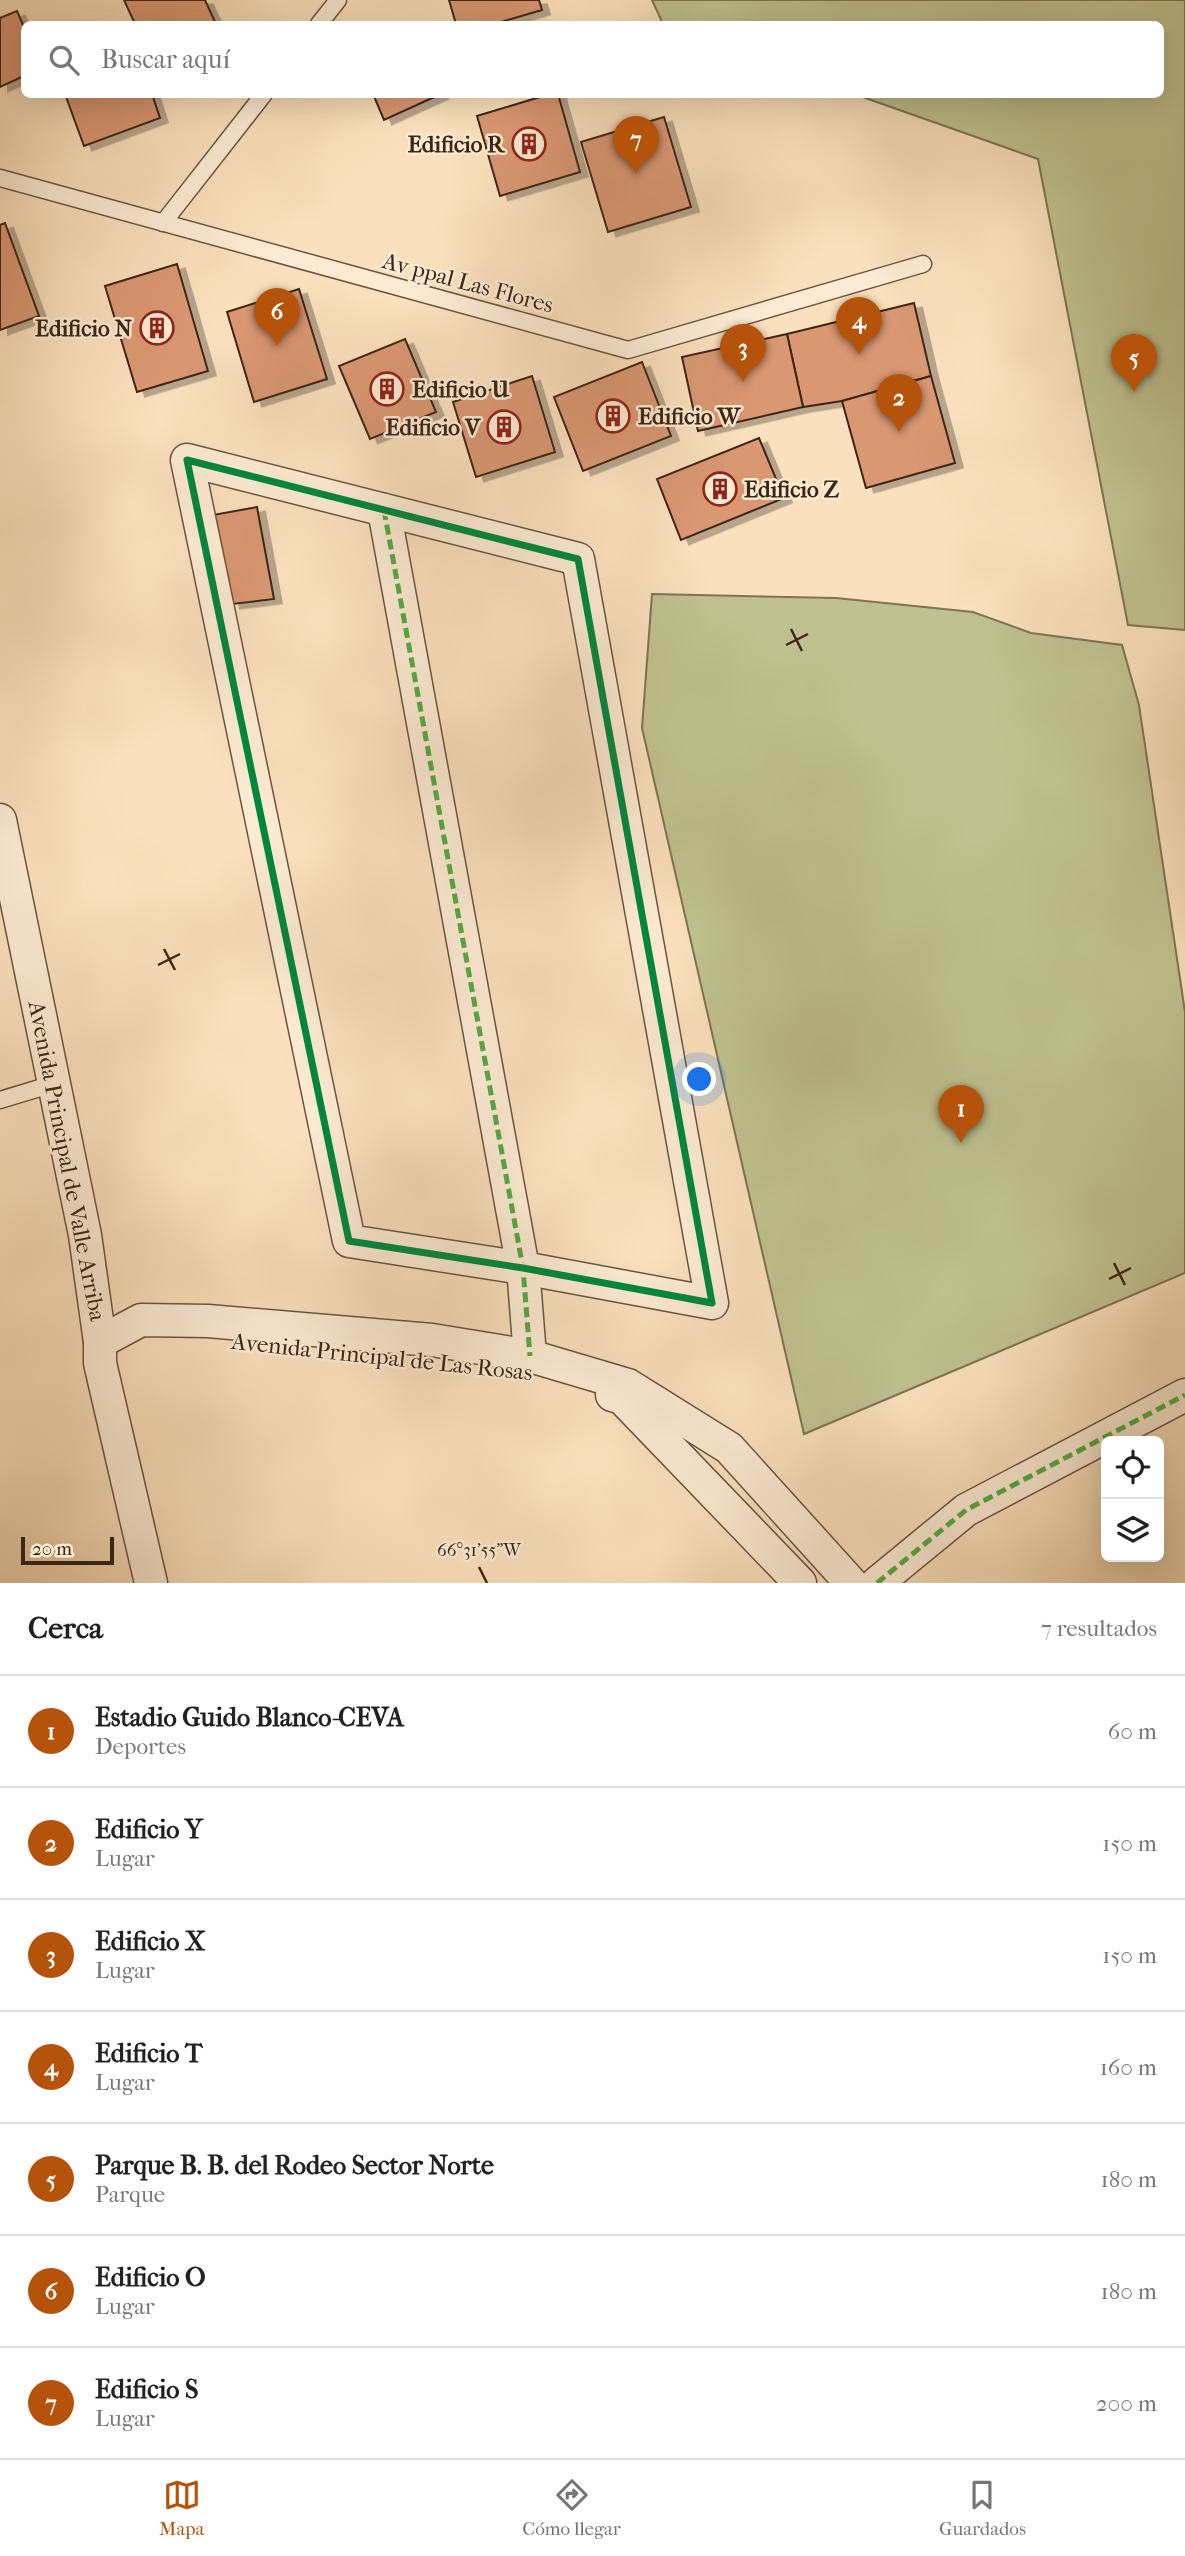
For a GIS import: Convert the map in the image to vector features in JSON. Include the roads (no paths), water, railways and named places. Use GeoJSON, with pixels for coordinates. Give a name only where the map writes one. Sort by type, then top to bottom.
{"type":"FeatureCollection","features":[{"type":"Feature","properties":{"kind":"street"},"geometry":{"type":"LineString","coordinates":[[187,460],[578,559],[712,1303],[523,1268],[349,1241],[187,460]]}},
{"type":"Feature","properties":{"kind":"street"},"geometry":{"type":"LineString","coordinates":[[384,510],[523,1268],[530,1356]]}},
{"type":"Feature","properties":{"kind":"street","name":"Avenida Principal de Valle Arriba"},"geometry":{"type":"LineString","coordinates":[[0,820],[85,1235],[100,1352],[151,1583]]}},
{"type":"Feature","properties":{"kind":"street"},"geometry":{"type":"LineString","coordinates":[[100,1352],[141,1320],[208,1321],[432,1340],[530,1356],[628,1385],[729,1448],[851,1583]]}},
{"type":"Feature","properties":{"kind":"street","name":"Avenida Principal de Las Rosas"},"geometry":{"type":"LineString","coordinates":[[100,1352],[146,1334],[527,1369],[622,1398],[800,1583]]}},
{"type":"Feature","properties":{"kind":"street"},"geometry":{"type":"LineString","coordinates":[[877,1583],[966,1510],[1185,1395]]}},
{"type":"Feature","properties":{"kind":"lane"},"geometry":{"type":"LineString","coordinates":[[321,21],[338,0]]}},
{"type":"Feature","properties":{"kind":"lane"},"geometry":{"type":"LineString","coordinates":[[163,222],[261,98]]}},
{"type":"Feature","properties":{"kind":"lane","name":"Av ppal Las Flores"},"geometry":{"type":"LineString","coordinates":[[0,178],[628,350],[923,264]]}},
{"type":"Feature","properties":{"kind":"lane"},"geometry":{"type":"LineString","coordinates":[[0,1100],[53,1084]]}},
{"type":"Feature","properties":{"kind":"place","name":"Edificio R"},"geometry":{"type":"Point","coordinates":[529,144]}},
{"type":"Feature","properties":{"kind":"place","name":"Edificio S"},"geometry":{"type":"Point","coordinates":[636,174]}},
{"type":"Feature","properties":{"kind":"place","name":"Edificio N"},"geometry":{"type":"Point","coordinates":[157,328]}},
{"type":"Feature","properties":{"kind":"place","name":"Edificio O"},"geometry":{"type":"Point","coordinates":[277,346]}},
{"type":"Feature","properties":{"kind":"place","name":"Edificio T"},"geometry":{"type":"Point","coordinates":[859,355]}},
{"type":"Feature","properties":{"kind":"place","name":"Edificio X"},"geometry":{"type":"Point","coordinates":[743,382]}},
{"type":"Feature","properties":{"kind":"place","name":"Edificio U"},"geometry":{"type":"Point","coordinates":[387,389]}},
{"type":"Feature","properties":{"kind":"place","name":"Parque B. B. del Rodeo Sector Norte"},"geometry":{"type":"Point","coordinates":[1134,392]}},
{"type":"Feature","properties":{"kind":"place","name":"Edificio W"},"geometry":{"type":"Point","coordinates":[613,416]}},
{"type":"Feature","properties":{"kind":"place","name":"Edificio V"},"geometry":{"type":"Point","coordinates":[504,427]}},
{"type":"Feature","properties":{"kind":"place","name":"Edificio Y"},"geometry":{"type":"Point","coordinates":[899,432]}},
{"type":"Feature","properties":{"kind":"place","name":"Edificio Z"},"geometry":{"type":"Point","coordinates":[720,489]}},
{"type":"Feature","properties":{"kind":"place","name":"Estadio Guido Blanco-CEVA"},"geometry":{"type":"Point","coordinates":[961,1143]}}]}
